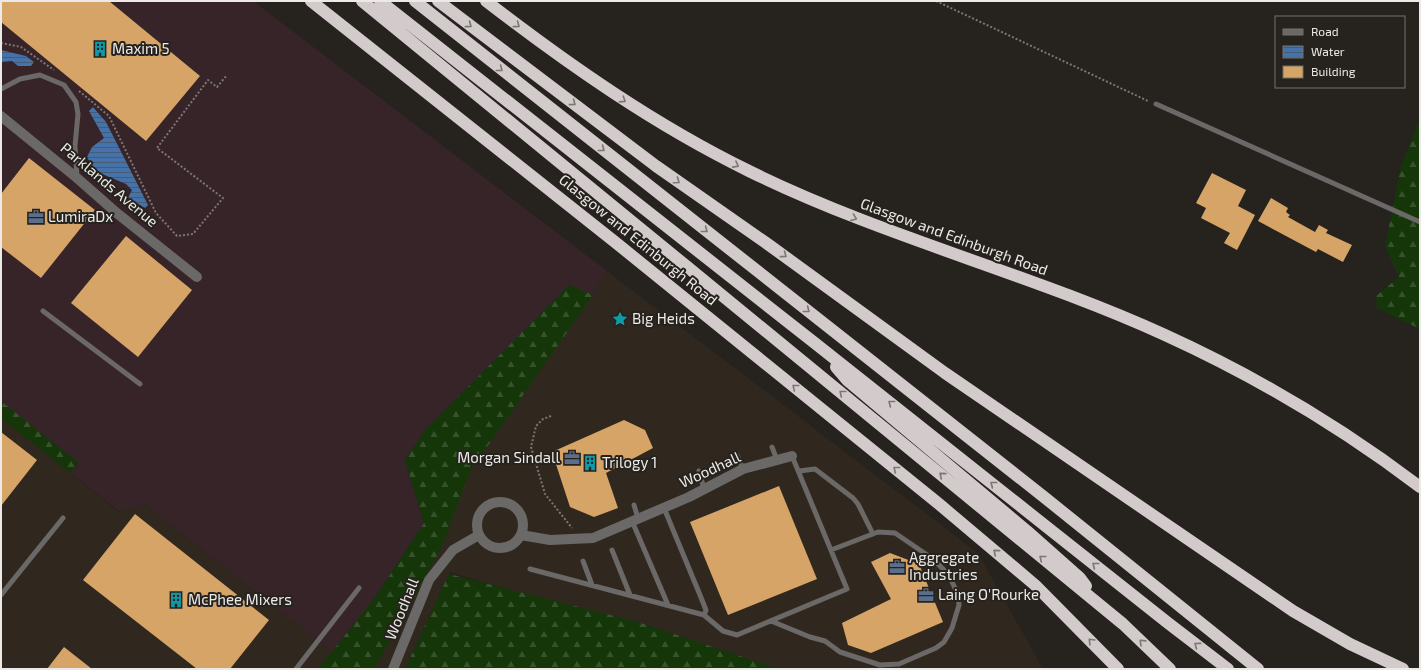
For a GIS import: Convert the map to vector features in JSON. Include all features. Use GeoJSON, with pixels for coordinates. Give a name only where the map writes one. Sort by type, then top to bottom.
{"type":"FeatureCollection","features":[{"type":"Feature","properties":{"kind":"highway","name":"Glasgow and Edinburgh Road"},"geometry":{"type":"LineString","coordinates":[[311,1],[609,237],[939,504],[1035,584],[1118,669]]}},
{"type":"Feature","properties":{"kind":"highway"},"geometry":{"type":"LineString","coordinates":[[362,1],[1123,624],[1170,669]]}},
{"type":"Feature","properties":{"kind":"highway"},"geometry":{"type":"LineString","coordinates":[[380,1],[1228,669]]}},
{"type":"Feature","properties":{"kind":"highway"},"geometry":{"type":"LineString","coordinates":[[415,1],[1032,488],[1258,669]]}},
{"type":"Feature","properties":{"kind":"highway"},"geometry":{"type":"LineString","coordinates":[[438,1],[656,166],[814,277],[945,373],[1292,611],[1350,644],[1403,669]]}},
{"type":"Feature","properties":{"kind":"highway","name":"Glasgow and Edinburgh Road"},"geometry":{"type":"LineString","coordinates":[[486,1],[562,59],[605,88],[682,136],[749,172],[854,218],[1040,285],[1164,334],[1235,370],[1300,406],[1361,445],[1420,487]]}},
{"type":"Feature","properties":{"kind":"highway"},"geometry":{"type":"LineString","coordinates":[[816,344],[848,381],[1027,531],[1080,578],[1098,604]]}},
{"type":"Feature","properties":{"kind":"street","name":"Parklands Avenue"},"geometry":{"type":"LineString","coordinates":[[1,116],[77,178],[118,214],[198,277]]}},
{"type":"Feature","properties":{"kind":"street","name":"Woodhall"},"geometry":{"type":"LineString","coordinates":[[521,534],[550,540],[593,538],[664,508],[743,469],[792,456]]}},
{"type":"Feature","properties":{"kind":"street"},"geometry":{"type":"LineString","coordinates":[[499,502],[509,504],[516,508],[523,524],[521,534],[514,543],[507,547],[499,548],[486,543],[479,535],[477,527],[478,520],[481,512],[487,506],[499,502]]}},
{"type":"Feature","properties":{"kind":"street","name":"Woodhall"},"geometry":{"type":"LineString","coordinates":[[394,669],[429,580],[453,550],[479,535]]}},
{"type":"Feature","properties":{"kind":"lane"},"geometry":{"type":"LineString","coordinates":[[1,89],[20,79],[40,75],[64,85],[76,102],[78,114],[75,146],[77,178]]}},
{"type":"Feature","properties":{"kind":"lane"},"geometry":{"type":"LineString","coordinates":[[1156,104],[1420,222]]}},
{"type":"Feature","properties":{"kind":"lane"},"geometry":{"type":"LineString","coordinates":[[43,310],[140,384]]}},
{"type":"Feature","properties":{"kind":"lane"},"geometry":{"type":"LineString","coordinates":[[772,447],[777,460]]}},
{"type":"Feature","properties":{"kind":"lane"},"geometry":{"type":"LineString","coordinates":[[737,456],[743,469]]}},
{"type":"Feature","properties":{"kind":"lane","name":"Woodhall"},"geometry":{"type":"LineString","coordinates":[[704,615],[723,630],[737,635],[847,589],[792,456]]}},
{"type":"Feature","properties":{"kind":"lane"},"geometry":{"type":"LineString","coordinates":[[798,471],[815,469],[853,498],[858,504],[873,534]]}},
{"type":"Feature","properties":{"kind":"lane"},"geometry":{"type":"LineString","coordinates":[[699,471],[704,489]]}},
{"type":"Feature","properties":{"kind":"lane"},"geometry":{"type":"LineString","coordinates":[[634,505],[635,520],[668,605]]}},
{"type":"Feature","properties":{"kind":"lane"},"geometry":{"type":"LineString","coordinates":[[530,569],[704,615],[706,610],[664,508]]}},
{"type":"Feature","properties":{"kind":"lane"},"geometry":{"type":"LineString","coordinates":[[1,595],[63,518]]}},
{"type":"Feature","properties":{"kind":"lane"},"geometry":{"type":"LineString","coordinates":[[771,621],[810,638],[825,641],[840,652],[880,665],[899,664],[936,648],[944,642],[952,628],[959,605],[958,595],[949,575],[933,559],[895,533],[878,532],[831,550]]}},
{"type":"Feature","properties":{"kind":"lane"},"geometry":{"type":"LineString","coordinates":[[612,550],[630,595]]}},
{"type":"Feature","properties":{"kind":"lane"},"geometry":{"type":"LineString","coordinates":[[583,561],[592,585]]}},
{"type":"Feature","properties":{"kind":"lane"},"geometry":{"type":"LineString","coordinates":[[296,669],[359,588]]}},
{"type":"Feature","properties":{"kind":"path"},"geometry":{"type":"LineString","coordinates":[[936,1],[1156,104]]}},
{"type":"Feature","properties":{"kind":"path"},"geometry":{"type":"LineString","coordinates":[[1,43],[21,47],[54,71],[64,85],[75,87],[109,116],[156,213],[177,236],[193,234],[223,198],[157,148],[208,80],[217,87],[227,75]]}},
{"type":"Feature","properties":{"kind":"path"},"geometry":{"type":"LineString","coordinates":[[551,416],[543,419],[536,426],[531,447],[545,494],[580,538]]}},
{"type":"Feature","properties":{"kind":"shaded area"},"geometry":{"type":"Polygon","coordinates":[[[1,1],[253,1],[607,271],[593,295],[405,460],[424,523],[374,599],[332,652],[144,504],[120,512],[1,418],[1,1]]]}},
{"type":"Feature","properties":{"kind":"shaded area"},"geometry":{"type":"Polygon","coordinates":[[[607,271],[978,553],[1043,669],[775,669],[450,572],[405,669],[1,669],[1,418],[119,512],[144,504],[332,652],[374,599],[424,523],[405,460],[425,430],[569,285],[593,295],[607,271]]]}},
{"type":"Feature","properties":{"kind":"green space"},"geometry":{"type":"Polygon","coordinates":[[[1420,119],[1420,329],[1377,308],[1376,296],[1399,277],[1385,247],[1401,166],[1420,119]]]}},
{"type":"Feature","properties":{"kind":"green space"},"geometry":{"type":"Polygon","coordinates":[[[569,285],[593,295],[470,471],[441,549],[374,669],[318,669],[374,599],[424,523],[405,460],[425,430],[569,285]]]}},
{"type":"Feature","properties":{"kind":"green space"},"geometry":{"type":"Polygon","coordinates":[[[1,401],[79,463],[70,473],[1,418],[1,401]]]}},
{"type":"Feature","properties":{"kind":"green space"},"geometry":{"type":"Polygon","coordinates":[[[449,574],[638,622],[779,669],[405,669],[449,574]]]}},
{"type":"Feature","properties":{"kind":"water"},"geometry":{"type":"Polygon","coordinates":[[[1,50],[26,56],[34,62],[31,66],[18,66],[12,61],[1,62],[1,50]]]}},
{"type":"Feature","properties":{"kind":"water"},"geometry":{"type":"Polygon","coordinates":[[[93,107],[106,122],[148,205],[145,208],[128,198],[132,190],[126,184],[95,171],[87,157],[92,147],[104,138],[89,111],[93,107]]]}},
{"type":"Feature","properties":{"kind":"building","name":"Maxim 5"},"geometry":{"type":"Polygon","coordinates":[[[1,1],[109,1],[200,76],[146,141],[1,22],[1,1]]]}},
{"type":"Feature","properties":{"kind":"building"},"geometry":{"type":"Polygon","coordinates":[[[29,158],[95,210],[41,278],[1,247],[1,194],[29,158]]]}},
{"type":"Feature","properties":{"kind":"building"},"geometry":{"type":"Polygon","coordinates":[[[1212,173],[1246,190],[1238,206],[1255,215],[1237,250],[1224,243],[1230,233],[1201,218],[1206,208],[1196,203],[1212,173]]]}},
{"type":"Feature","properties":{"kind":"building"},"geometry":{"type":"Polygon","coordinates":[[[1271,198],[1288,208],[1286,212],[1290,215],[1288,217],[1315,232],[1319,225],[1328,230],[1326,233],[1352,245],[1343,262],[1318,249],[1316,252],[1258,221],[1271,198]]]}},
{"type":"Feature","properties":{"kind":"building"},"geometry":{"type":"Polygon","coordinates":[[[126,236],[192,290],[138,357],[71,303],[126,236]]]}},
{"type":"Feature","properties":{"kind":"building","name":"Trilogy 1"},"geometry":{"type":"Polygon","coordinates":[[[624,420],[645,430],[653,448],[606,473],[618,508],[594,517],[570,507],[552,452],[624,420]]]}},
{"type":"Feature","properties":{"kind":"building"},"geometry":{"type":"Polygon","coordinates":[[[1,432],[37,460],[1,506],[1,432]]]}},
{"type":"Feature","properties":{"kind":"building"},"geometry":{"type":"Polygon","coordinates":[[[779,486],[817,579],[728,615],[690,522],[779,486]]]}},
{"type":"Feature","properties":{"kind":"building","name":"McPhee Mixers"},"geometry":{"type":"Polygon","coordinates":[[[135,514],[269,620],[230,669],[197,669],[83,580],[135,514]]]}},
{"type":"Feature","properties":{"kind":"building"},"geometry":{"type":"Polygon","coordinates":[[[890,553],[919,564],[943,622],[871,653],[848,645],[842,623],[891,599],[871,562],[890,553]]]}},
{"type":"Feature","properties":{"kind":"building"},"geometry":{"type":"Polygon","coordinates":[[[64,647],[92,669],[47,669],[64,647]]]}},
{"type":"Feature","properties":{"kind":"place","name":"Maxim 5"},"geometry":{"type":"Point","coordinates":[100,49]}},
{"type":"Feature","properties":{"kind":"place","name":"LumiraDx"},"geometry":{"type":"Point","coordinates":[36,217]}},
{"type":"Feature","properties":{"kind":"place","name":"Big Heids"},"geometry":{"type":"Point","coordinates":[620,319]}},
{"type":"Feature","properties":{"kind":"place","name":"Morgan Sindall"},"geometry":{"type":"Point","coordinates":[572,458]}},
{"type":"Feature","properties":{"kind":"place","name":"Trilogy 1"},"geometry":{"type":"Point","coordinates":[590,463]}},
{"type":"Feature","properties":{"kind":"place","name":"Aggregate Industries"},"geometry":{"type":"Point","coordinates":[897,567]}},
{"type":"Feature","properties":{"kind":"place","name":"Laing O'Rourke"},"geometry":{"type":"Point","coordinates":[926,595]}},
{"type":"Feature","properties":{"kind":"place","name":"McPhee Mixers"},"geometry":{"type":"Point","coordinates":[176,600]}}]}
